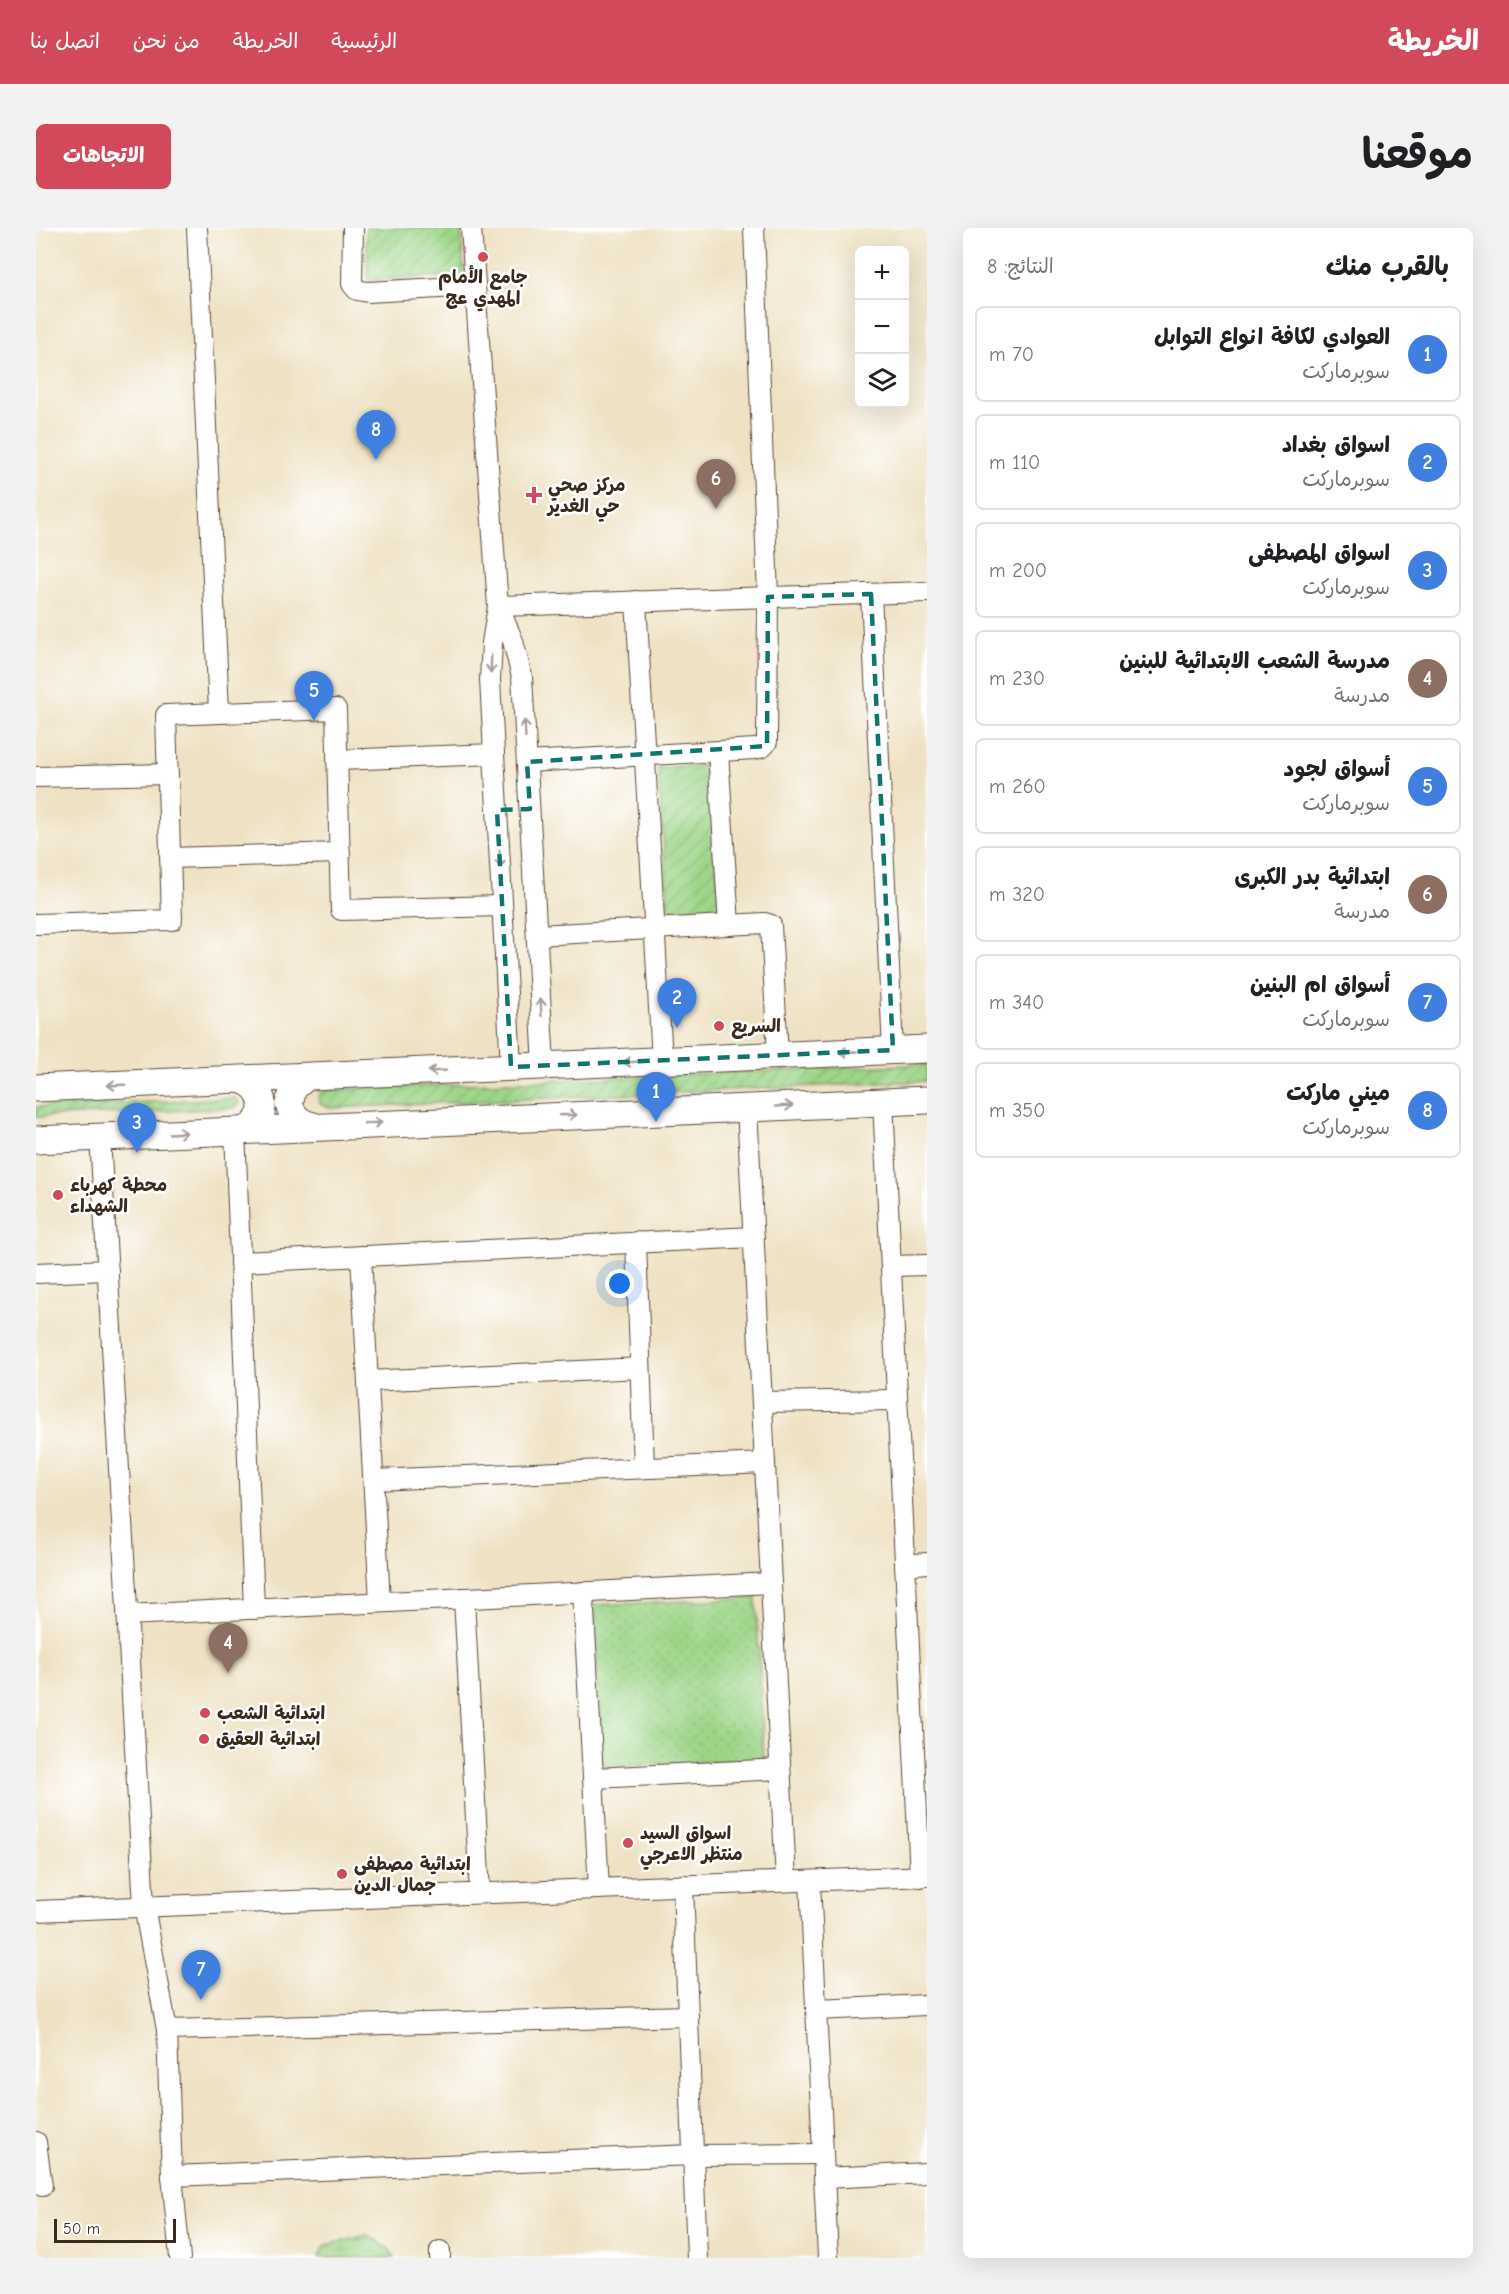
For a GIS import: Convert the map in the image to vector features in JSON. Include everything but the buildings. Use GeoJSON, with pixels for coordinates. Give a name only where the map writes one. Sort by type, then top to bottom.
{"type":"FeatureCollection","features":[{"type":"Feature","properties":{"kind":"main road"},"geometry":{"type":"LineString","coordinates":[[36,1088],[927,1049]]}},
{"type":"Feature","properties":{"kind":"main road"},"geometry":{"type":"LineString","coordinates":[[306,1077],[293,1088],[289,1104],[297,1119],[313,1126]]}},
{"type":"Feature","properties":{"kind":"main road"},"geometry":{"type":"LineString","coordinates":[[240,1130],[252,1126],[261,1115],[262,1100],[255,1087],[242,1080]]}},
{"type":"Feature","properties":{"kind":"main road"},"geometry":{"type":"LineString","coordinates":[[36,1140],[927,1100]]}},
{"type":"Feature","properties":{"kind":"street"},"geometry":{"type":"LineString","coordinates":[[197,228],[219,712]]}},
{"type":"Feature","properties":{"kind":"street"},"geometry":{"type":"LineString","coordinates":[[353,228],[352,284],[357,290],[368,292],[475,286]]}},
{"type":"Feature","properties":{"kind":"street"},"geometry":{"type":"LineString","coordinates":[[471,228],[498,606],[491,661],[511,1067]]}},
{"type":"Feature","properties":{"kind":"street"},"geometry":{"type":"LineString","coordinates":[[527,762],[718,751],[763,747],[767,742],[768,597],[754,228]]}},
{"type":"Feature","properties":{"kind":"street"},"geometry":{"type":"LineString","coordinates":[[498,606],[927,592]]}},
{"type":"Feature","properties":{"kind":"street"},"geometry":{"type":"LineString","coordinates":[[871,594],[893,1050]]}},
{"type":"Feature","properties":{"kind":"street"},"geometry":{"type":"LineString","coordinates":[[636,602],[662,1060]]}},
{"type":"Feature","properties":{"kind":"street"},"geometry":{"type":"LineString","coordinates":[[498,606],[513,641],[522,677],[544,1066]]}},
{"type":"Feature","properties":{"kind":"street"},"geometry":{"type":"LineString","coordinates":[[36,924],[172,920],[166,715],[219,712],[336,709],[341,910],[502,906]]}},
{"type":"Feature","properties":{"kind":"street"},"geometry":{"type":"LineString","coordinates":[[718,751],[729,925]]}},
{"type":"Feature","properties":{"kind":"street"},"geometry":{"type":"LineString","coordinates":[[338,760],[494,754]]}},
{"type":"Feature","properties":{"kind":"street"},"geometry":{"type":"LineString","coordinates":[[36,777],[168,774]]}},
{"type":"Feature","properties":{"kind":"street"},"geometry":{"type":"LineString","coordinates":[[497,810],[530,809]]}},
{"type":"Feature","properties":{"kind":"street"},"geometry":{"type":"LineString","coordinates":[[170,858],[340,853]]}},
{"type":"Feature","properties":{"kind":"street"},"geometry":{"type":"LineString","coordinates":[[537,935],[765,923],[771,925],[778,1056]]}},
{"type":"Feature","properties":{"kind":"street"},"geometry":{"type":"LineString","coordinates":[[36,1911],[923,1876],[905,1564],[883,1101]]}},
{"type":"Feature","properties":{"kind":"street"},"geometry":{"type":"LineString","coordinates":[[747,1107],[786,1881]]}},
{"type":"Feature","properties":{"kind":"street"},"geometry":{"type":"LineString","coordinates":[[240,1130],[240,1262],[254,1608]]}},
{"type":"Feature","properties":{"kind":"street"},"geometry":{"type":"LineString","coordinates":[[100,1137],[144,1906],[167,2030],[172,2176],[180,2258]]}},
{"type":"Feature","properties":{"kind":"street"},"geometry":{"type":"LineString","coordinates":[[240,1262],[754,1237]]}},
{"type":"Feature","properties":{"kind":"street"},"geometry":{"type":"LineString","coordinates":[[636,1242],[644,1468]]}},
{"type":"Feature","properties":{"kind":"street"},"geometry":{"type":"LineString","coordinates":[[361,1256],[380,1602]]}},
{"type":"Feature","properties":{"kind":"street"},"geometry":{"type":"LineString","coordinates":[[891,1266],[927,1265]]}},
{"type":"Feature","properties":{"kind":"street"},"geometry":{"type":"LineString","coordinates":[[36,1273],[108,1270]]}},
{"type":"Feature","properties":{"kind":"street"},"geometry":{"type":"LineString","coordinates":[[368,1381],[640,1368]]}},
{"type":"Feature","properties":{"kind":"street"},"geometry":{"type":"LineString","coordinates":[[762,1402],[897,1400]]}},
{"type":"Feature","properties":{"kind":"street"},"geometry":{"type":"LineString","coordinates":[[374,1480],[765,1463]]}},
{"type":"Feature","properties":{"kind":"street"},"geometry":{"type":"LineString","coordinates":[[905,1564],[927,1563]]}},
{"type":"Feature","properties":{"kind":"street"},"geometry":{"type":"LineString","coordinates":[[128,1615],[771,1583]]}},
{"type":"Feature","properties":{"kind":"street"},"geometry":{"type":"LineString","coordinates":[[583,1592],[599,1889]]}},
{"type":"Feature","properties":{"kind":"street"},"geometry":{"type":"LineString","coordinates":[[464,1598],[480,1893]]}},
{"type":"Feature","properties":{"kind":"street"},"geometry":{"type":"LineString","coordinates":[[593,1778],[780,1769]]}},
{"type":"Feature","properties":{"kind":"street"},"geometry":{"type":"LineString","coordinates":[[810,1881],[828,2258]]}},
{"type":"Feature","properties":{"kind":"street"},"geometry":{"type":"LineString","coordinates":[[683,1885],[697,2258]]}},
{"type":"Feature","properties":{"kind":"street"},"geometry":{"type":"LineString","coordinates":[[816,2010],[927,2005]]}},
{"type":"Feature","properties":{"kind":"street"},"geometry":{"type":"LineString","coordinates":[[167,2030],[688,2016]]}},
{"type":"Feature","properties":{"kind":"street"},"geometry":{"type":"LineString","coordinates":[[36,2142],[42,2186]]}},
{"type":"Feature","properties":{"kind":"street"},"geometry":{"type":"LineString","coordinates":[[172,2176],[693,2155],[823,2154]]}},
{"type":"Feature","properties":{"kind":"street"},"geometry":{"type":"LineString","coordinates":[[824,2178],[927,2173]]}},
{"type":"Feature","properties":{"kind":"highlighted area"},"geometry":{"type":"Polygon","coordinates":[[[871,594],[893,1050],[511,1067],[497,810],[530,809],[527,762],[767,746],[768,597],[871,594]]]}},
{"type":"Feature","properties":{"kind":"green space"},"geometry":{"type":"Polygon","coordinates":[[[366,228],[461,228],[464,275],[368,280],[366,228]]]}},
{"type":"Feature","properties":{"kind":"green space"},"geometry":{"type":"Polygon","coordinates":[[[709,765],[720,914],[669,918],[658,768],[709,765]]]}},
{"type":"Feature","properties":{"kind":"green space"},"geometry":{"type":"Polygon","coordinates":[[[927,1064],[927,1081],[331,1108],[322,1105],[318,1096],[328,1090],[927,1064]]]}},
{"type":"Feature","properties":{"kind":"green space"},"geometry":{"type":"Polygon","coordinates":[[[233,1098],[239,1103],[233,1108],[36,1117],[36,1107],[233,1098]]]}},
{"type":"Feature","properties":{"kind":"green space"},"geometry":{"type":"Polygon","coordinates":[[[756,1598],[764,1759],[603,1767],[594,1605],[756,1598]]]}},
{"type":"Feature","properties":{"kind":"green space"},"geometry":{"type":"Polygon","coordinates":[[[368,2235],[389,2249],[394,2258],[319,2258],[324,2246],[368,2235]]]}},
{"type":"Feature","properties":{"kind":"place","name":"جامع الأمام المهدي عج"},"geometry":{"type":"Point","coordinates":[483,257]}},
{"type":"Feature","properties":{"kind":"place","name":"ميني ماركت"},"geometry":{"type":"Point","coordinates":[376,460]}},
{"type":"Feature","properties":{"kind":"place","name":"مركز صحي حي الغدير"},"geometry":{"type":"Point","coordinates":[534,495]}},
{"type":"Feature","properties":{"kind":"place","name":"ابتدائية بدر الكبرى"},"geometry":{"type":"Point","coordinates":[716,509]}},
{"type":"Feature","properties":{"kind":"place","name":"أسواق لجود"},"geometry":{"type":"Point","coordinates":[314,721]}},
{"type":"Feature","properties":{"kind":"place","name":"السريع"},"geometry":{"type":"Point","coordinates":[719,1026]}},
{"type":"Feature","properties":{"kind":"place","name":"اسواق بغداد"},"geometry":{"type":"Point","coordinates":[677,1028]}},
{"type":"Feature","properties":{"kind":"place","name":"العوادي لكافة انواع التوابل"},"geometry":{"type":"Point","coordinates":[656,1122]}},
{"type":"Feature","properties":{"kind":"place","name":"اسواق المصطفى"},"geometry":{"type":"Point","coordinates":[137,1153]}},
{"type":"Feature","properties":{"kind":"place","name":"محطة كهرباء الشهداء"},"geometry":{"type":"Point","coordinates":[58,1195]}},
{"type":"Feature","properties":{"kind":"place","name":"مدرسة الشعب الابتدائية للبنين"},"geometry":{"type":"Point","coordinates":[228,1673]}},
{"type":"Feature","properties":{"kind":"place","name":"ابتدائية الشعب"},"geometry":{"type":"Point","coordinates":[205,1713]}},
{"type":"Feature","properties":{"kind":"place","name":"ابتدائية العقيق"},"geometry":{"type":"Point","coordinates":[204,1739]}},
{"type":"Feature","properties":{"kind":"place","name":"اسواق السيد منتظر الاعرجي"},"geometry":{"type":"Point","coordinates":[628,1843]}},
{"type":"Feature","properties":{"kind":"place","name":"ابتدائية مصطفى جمال الدين"},"geometry":{"type":"Point","coordinates":[342,1874]}},
{"type":"Feature","properties":{"kind":"place","name":"أسواق ام البنين"},"geometry":{"type":"Point","coordinates":[201,2000]}}]}
